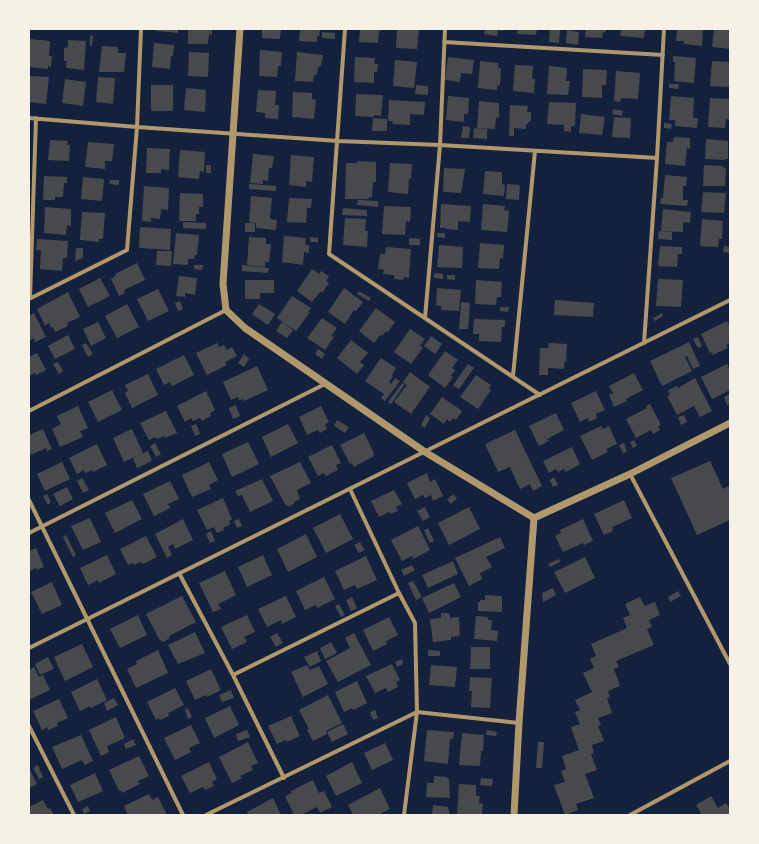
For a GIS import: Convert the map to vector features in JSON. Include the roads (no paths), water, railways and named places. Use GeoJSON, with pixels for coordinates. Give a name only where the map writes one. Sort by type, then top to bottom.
{"type":"FeatureCollection","features":[{"type":"Feature","properties":{"kind":"street"},"geometry":{"type":"LineString","coordinates":[[36,118],[30,298],[127,250],[137,127],[141,29]]}},
{"type":"Feature","properties":{"kind":"street"},"geometry":{"type":"LineString","coordinates":[[240,29],[222,284],[226,310],[245,328],[425,452],[534,518]]}},
{"type":"Feature","properties":{"kind":"street"},"geometry":{"type":"LineString","coordinates":[[345,29],[329,254],[540,395]]}},
{"type":"Feature","properties":{"kind":"street"},"geometry":{"type":"LineString","coordinates":[[425,318],[440,145],[445,29]]}},
{"type":"Feature","properties":{"kind":"street"},"geometry":{"type":"LineString","coordinates":[[644,343],[657,158],[664,29]]}},
{"type":"Feature","properties":{"kind":"street"},"geometry":{"type":"LineString","coordinates":[[444,42],[662,56]]}},
{"type":"Feature","properties":{"kind":"street"},"geometry":{"type":"LineString","coordinates":[[29,118],[137,127],[233,132],[338,140],[657,158]]}},
{"type":"Feature","properties":{"kind":"street"},"geometry":{"type":"LineString","coordinates":[[513,376],[535,151]]}},
{"type":"Feature","properties":{"kind":"street"},"geometry":{"type":"LineString","coordinates":[[29,648],[730,300]]}},
{"type":"Feature","properties":{"kind":"street"},"geometry":{"type":"LineString","coordinates":[[29,411],[226,310]]}},
{"type":"Feature","properties":{"kind":"street"},"geometry":{"type":"LineString","coordinates":[[29,533],[325,384]]}},
{"type":"Feature","properties":{"kind":"street"},"geometry":{"type":"LineString","coordinates":[[534,518],[630,474],[730,423]]}},
{"type":"Feature","properties":{"kind":"street"},"geometry":{"type":"LineString","coordinates":[[630,474],[730,664]]}},
{"type":"Feature","properties":{"kind":"street"},"geometry":{"type":"LineString","coordinates":[[350,489],[398,593],[415,624],[417,712],[404,815]]}},
{"type":"Feature","properties":{"kind":"street"},"geometry":{"type":"LineString","coordinates":[[29,500],[183,815]]}},
{"type":"Feature","properties":{"kind":"street"},"geometry":{"type":"LineString","coordinates":[[514,815],[519,722],[534,518]]}},
{"type":"Feature","properties":{"kind":"street"},"geometry":{"type":"LineString","coordinates":[[179,573],[233,675],[284,778]]}},
{"type":"Feature","properties":{"kind":"street"},"geometry":{"type":"LineString","coordinates":[[233,675],[398,593]]}},
{"type":"Feature","properties":{"kind":"street"},"geometry":{"type":"LineString","coordinates":[[206,815],[417,712],[519,722]]}},
{"type":"Feature","properties":{"kind":"street"},"geometry":{"type":"LineString","coordinates":[[29,726],[74,815]]}},
{"type":"Feature","properties":{"kind":"street"},"geometry":{"type":"LineString","coordinates":[[630,815],[730,761]]}}]}
